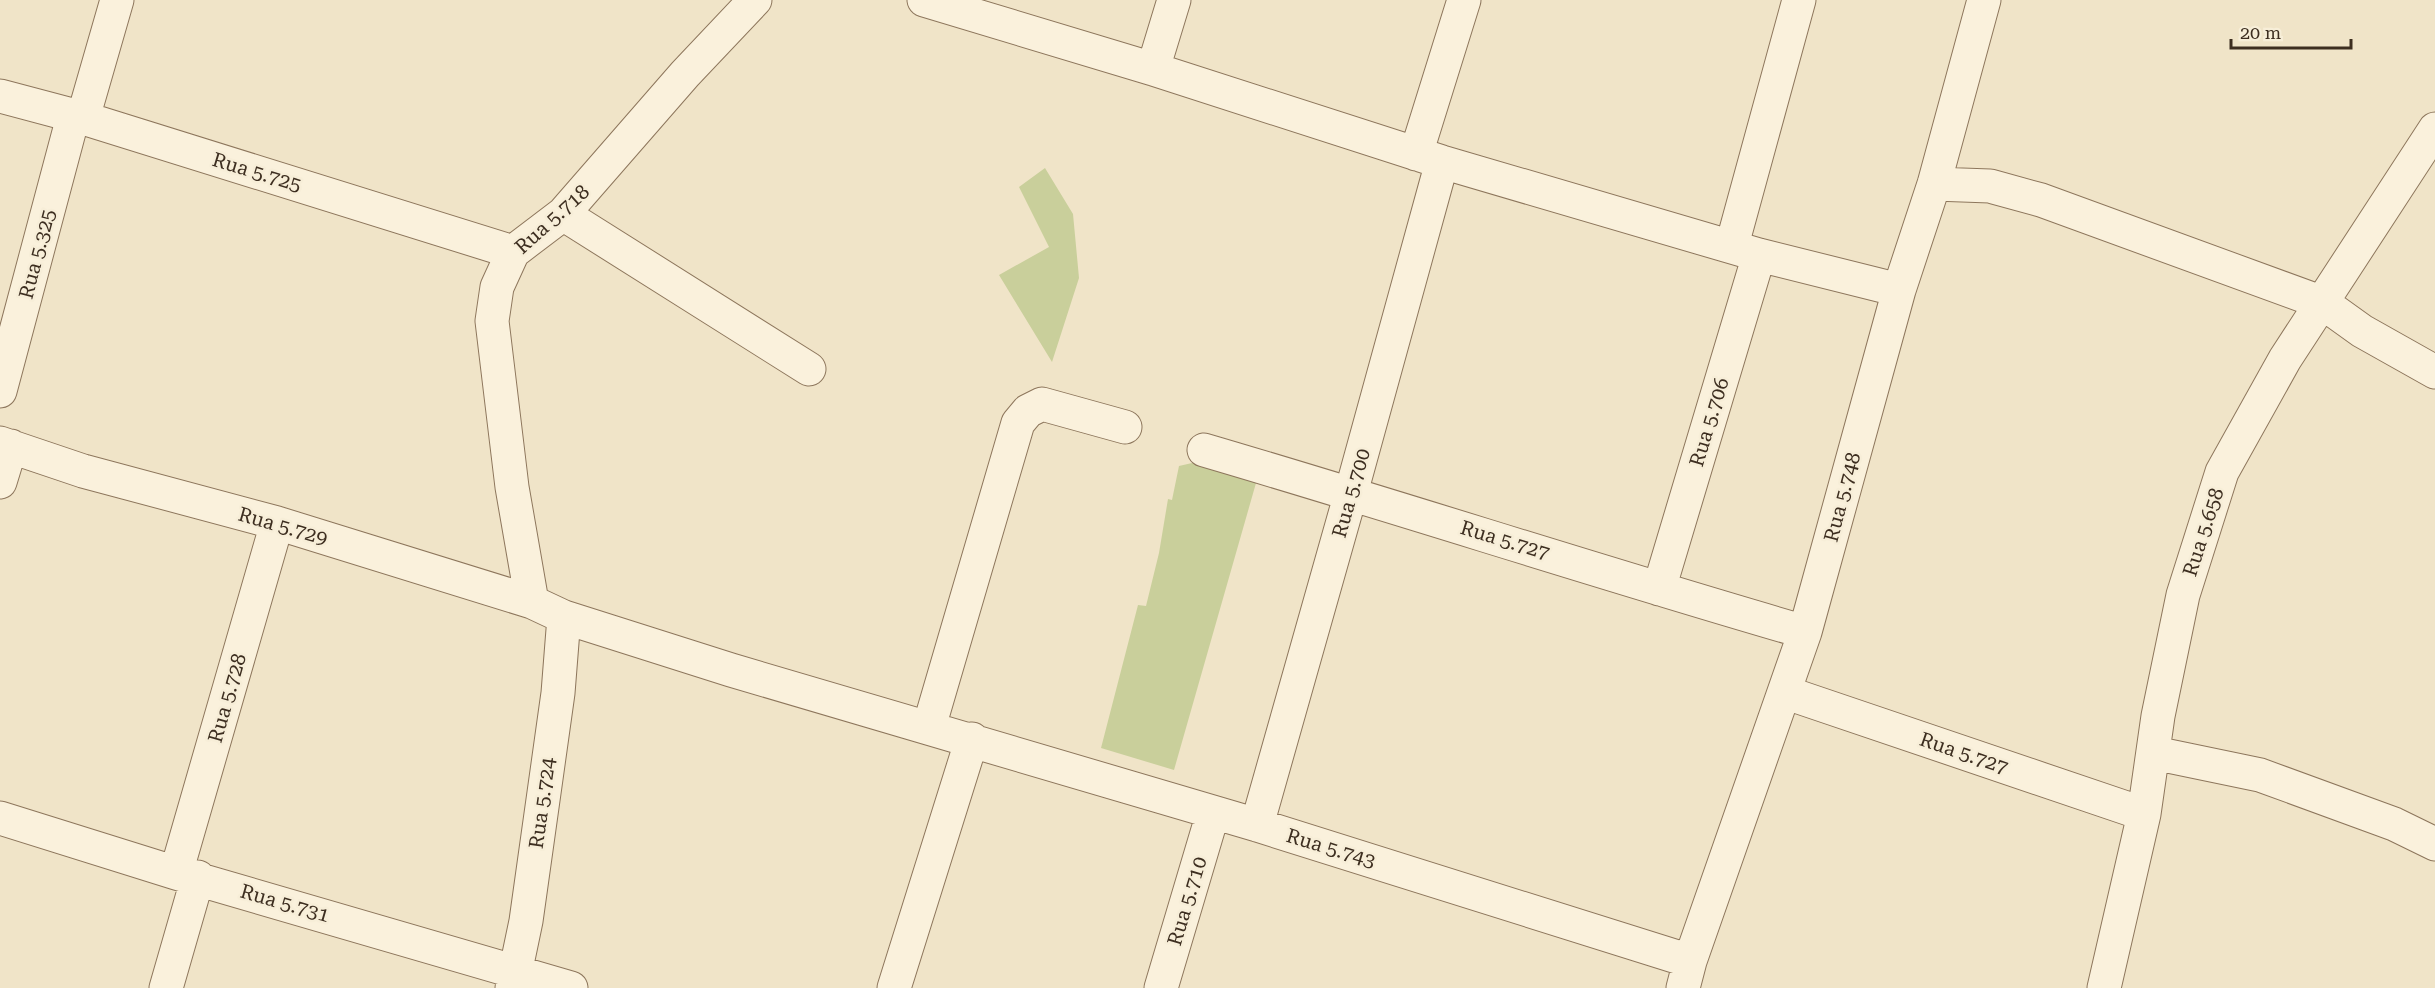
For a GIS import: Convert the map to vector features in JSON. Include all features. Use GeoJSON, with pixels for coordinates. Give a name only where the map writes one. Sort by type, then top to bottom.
{"type":"FeatureCollection","features":[{"type":"Feature","properties":{"kind":"street","name":"Rua 5.325"},"geometry":{"type":"LineString","coordinates":[[0,391],[78,117],[117,0]]}},
{"type":"Feature","properties":{"kind":"street","name":"Rua 5.718"},"geometry":{"type":"LineString","coordinates":[[532,602],[512,487],[492,321],[497,287],[513,252],[563,214],[686,74],[755,0]]}},
{"type":"Feature","properties":{"kind":"street"},"geometry":{"type":"LineString","coordinates":[[924,0],[1153,69],[1429,158],[1745,250],[1899,290]]}},
{"type":"Feature","properties":{"kind":"street"},"geometry":{"type":"LineString","coordinates":[[1153,69],[1174,0]]}},
{"type":"Feature","properties":{"kind":"street","name":"Rua 5.700"},"geometry":{"type":"LineString","coordinates":[[1257,825],[1351,493],[1464,0]]}},
{"type":"Feature","properties":{"kind":"street","name":"Rua 5.706"},"geometry":{"type":"LineString","coordinates":[[1659,589],[1745,250],[1799,0]]}},
{"type":"Feature","properties":{"kind":"street","name":"Rua 5.748"},"geometry":{"type":"LineString","coordinates":[[1687,974],[1805,632],[1899,290],[1934,184],[1984,0]]}},
{"type":"Feature","properties":{"kind":"street","name":"Rua 5.725"},"geometry":{"type":"LineString","coordinates":[[0,96],[78,117],[513,252]]}},
{"type":"Feature","properties":{"kind":"street","name":"Rua 5.658"},"geometry":{"type":"LineString","coordinates":[[2104,988],[2144,814],[2158,716],[2183,595],[2222,472],[2285,359],[2435,129]]}},
{"type":"Feature","properties":{"kind":"street"},"geometry":{"type":"LineString","coordinates":[[1934,184],[1990,186],[2041,200],[2323,303],[2362,331],[2435,372]]}},
{"type":"Feature","properties":{"kind":"street"},"geometry":{"type":"LineString","coordinates":[[563,214],[809,369]]}},
{"type":"Feature","properties":{"kind":"street"},"geometry":{"type":"LineString","coordinates":[[929,727],[1018,423],[1028,411],[1042,404],[1125,427]]}},
{"type":"Feature","properties":{"kind":"street"},"geometry":{"type":"LineString","coordinates":[[0,482],[6,444]]}},
{"type":"Feature","properties":{"kind":"street","name":"Rua 5.729"},"geometry":{"type":"LineString","coordinates":[[6,444],[83,471],[277,523],[532,602],[564,617],[731,670],[929,727]]}},
{"type":"Feature","properties":{"kind":"street","name":"Rua 5.727"},"geometry":{"type":"LineString","coordinates":[[1204,450],[1805,632]]}},
{"type":"Feature","properties":{"kind":"street","name":"Rua 5.728"},"geometry":{"type":"LineString","coordinates":[[166,988],[187,875],[277,523]]}},
{"type":"Feature","properties":{"kind":"street","name":"Rua 5.724"},"geometry":{"type":"LineString","coordinates":[[514,980],[526,921],[558,693],[564,617]]}},
{"type":"Feature","properties":{"kind":"street","name":"Rua 5.727"},"geometry":{"type":"LineString","coordinates":[[1784,692],[2144,814]]}},
{"type":"Feature","properties":{"kind":"street","name":"Rua 5.743"},"geometry":{"type":"LineString","coordinates":[[929,727],[1257,825],[1687,974]]}},
{"type":"Feature","properties":{"kind":"street"},"geometry":{"type":"LineString","coordinates":[[894,988],[972,739]]}},
{"type":"Feature","properties":{"kind":"street"},"geometry":{"type":"LineString","coordinates":[[2154,753],[2260,774],[2394,824],[2435,844]]}},
{"type":"Feature","properties":{"kind":"street","name":"Rua 5.710"},"geometry":{"type":"LineString","coordinates":[[1161,988],[1213,813]]}},
{"type":"Feature","properties":{"kind":"street","name":"Rua 5.731"},"geometry":{"type":"LineString","coordinates":[[0,819],[187,875],[514,980],[571,988]]}},
{"type":"Feature","properties":{"kind":"green space"},"geometry":{"type":"Polygon","coordinates":[[[1045,168],[1073,214],[1079,278],[1052,362],[999,275],[1049,247],[1019,187],[1045,168]]]}},
{"type":"Feature","properties":{"kind":"green space"},"geometry":{"type":"Polygon","coordinates":[[[1192,463],[1256,483],[1174,770],[1101,748],[1138,605],[1146,606],[1159,553],[1168,499],[1172,500],[1179,466],[1192,463]]]}}]}
